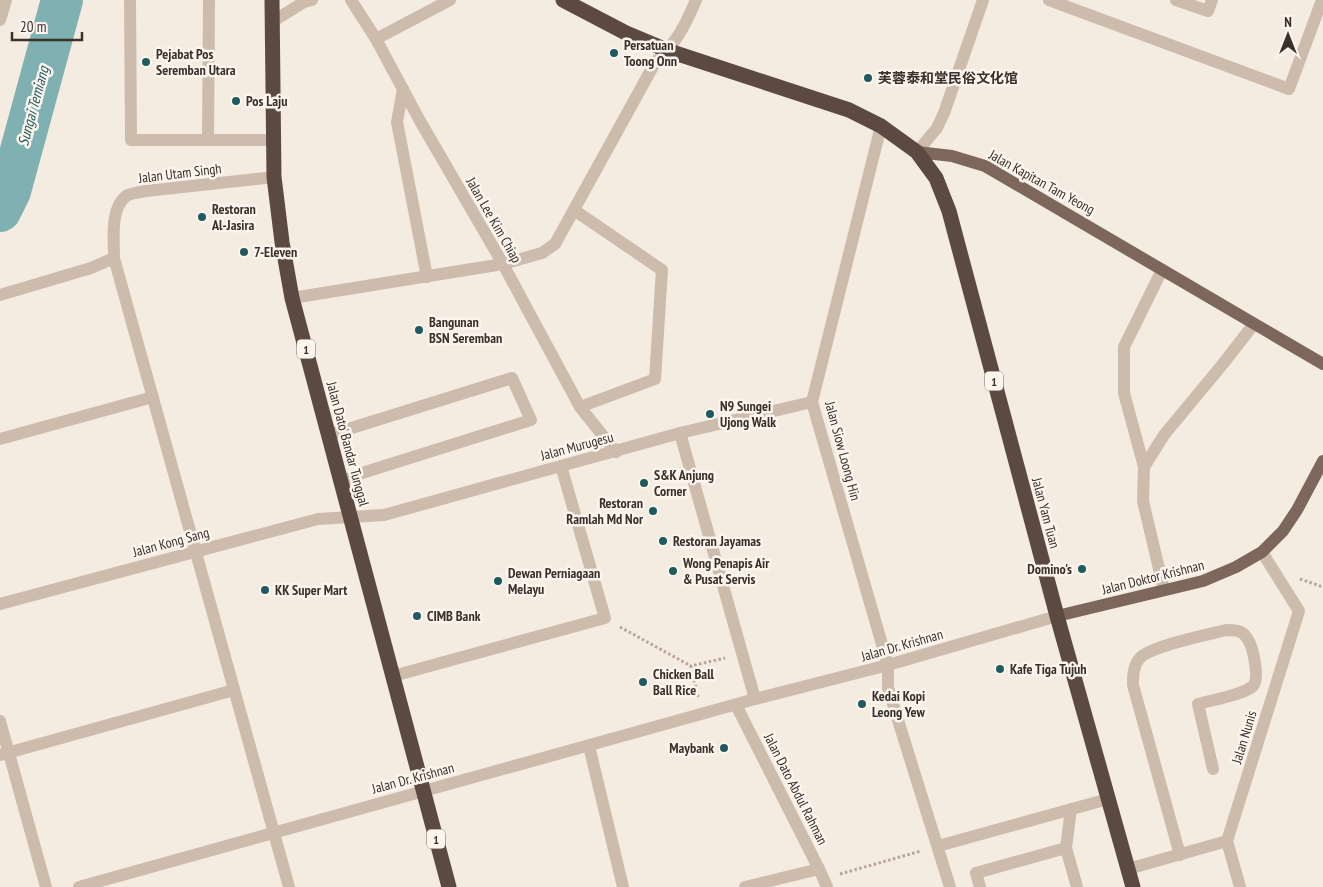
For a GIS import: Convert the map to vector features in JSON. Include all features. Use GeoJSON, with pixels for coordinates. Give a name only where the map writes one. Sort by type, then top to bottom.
{"type":"FeatureCollection","features":[{"type":"Feature","properties":{"kind":"highway","name":"Jalan Dato' Bandar Tunggal"},"geometry":{"type":"LineString","coordinates":[[272,0],[274,177],[282,242],[292,298],[449,887]]}},
{"type":"Feature","properties":{"kind":"highway","name":"Jalan Kapitan Tam Yeong"},"geometry":{"type":"LineString","coordinates":[[563,0],[626,33],[669,50],[849,110],[881,126],[917,152]]}},
{"type":"Feature","properties":{"kind":"highway","name":"Jalan Yam Tuan"},"geometry":{"type":"LineString","coordinates":[[917,152],[936,178],[949,211],[1057,616],[1133,887]]}},
{"type":"Feature","properties":{"kind":"main road","name":"Jalan Kapitan Tam Yeong"},"geometry":{"type":"LineString","coordinates":[[917,152],[952,156],[986,166],[1323,364]]}},
{"type":"Feature","properties":{"kind":"main road","name":"Jalan Doktor Krishnan"},"geometry":{"type":"LineString","coordinates":[[1057,616],[1202,582],[1236,567],[1262,552],[1283,530],[1297,510],[1323,461]]}},
{"type":"Feature","properties":{"kind":"street"},"geometry":{"type":"LineString","coordinates":[[0,20],[6,0]]}},
{"type":"Feature","properties":{"kind":"street"},"geometry":{"type":"LineString","coordinates":[[130,0],[131,140],[274,140]]}},
{"type":"Feature","properties":{"kind":"street"},"geometry":{"type":"LineString","coordinates":[[208,140],[209,0]]}},
{"type":"Feature","properties":{"kind":"street"},"geometry":{"type":"LineString","coordinates":[[272,22],[304,2],[312,0]]}},
{"type":"Feature","properties":{"kind":"street","name":"Jalan Lee Kim Chiap"},"geometry":{"type":"LineString","coordinates":[[351,0],[376,39],[503,264],[580,407],[616,452]]}},
{"type":"Feature","properties":{"kind":"street"},"geometry":{"type":"LineString","coordinates":[[376,39],[450,0]]}},
{"type":"Feature","properties":{"kind":"street"},"geometry":{"type":"LineString","coordinates":[[292,298],[503,264],[542,253],[555,244],[656,61],[669,50],[688,20],[696,0]]}},
{"type":"Feature","properties":{"kind":"street"},"geometry":{"type":"LineString","coordinates":[[917,152],[937,128],[944,113],[983,0]]}},
{"type":"Feature","properties":{"kind":"street"},"geometry":{"type":"LineString","coordinates":[[1049,0],[1289,89],[1322,0]]}},
{"type":"Feature","properties":{"kind":"street"},"geometry":{"type":"LineString","coordinates":[[1176,0],[1208,11],[1212,0]]}},
{"type":"Feature","properties":{"kind":"street"},"geometry":{"type":"LineString","coordinates":[[403,89],[397,122],[427,276]]}},
{"type":"Feature","properties":{"kind":"street","name":"Jalan Siow Loong Hin"},"geometry":{"type":"LineString","coordinates":[[881,126],[812,402],[888,665],[888,688],[950,887]]}},
{"type":"Feature","properties":{"kind":"street","name":"Jalan Utam Singh"},"geometry":{"type":"LineString","coordinates":[[274,177],[146,190],[127,195],[117,207],[114,227],[114,258],[289,887]]}},
{"type":"Feature","properties":{"kind":"street"},"geometry":{"type":"LineString","coordinates":[[574,210],[662,270],[655,379],[580,407]]}},
{"type":"Feature","properties":{"kind":"street"},"geometry":{"type":"LineString","coordinates":[[0,295],[91,268],[114,258]]}},
{"type":"Feature","properties":{"kind":"street"},"geometry":{"type":"LineString","coordinates":[[1162,270],[1124,347],[1124,393],[1144,467],[1143,501],[1164,590]]}},
{"type":"Feature","properties":{"kind":"street"},"geometry":{"type":"LineString","coordinates":[[1144,467],[1150,454],[1164,435],[1254,324]]}},
{"type":"Feature","properties":{"kind":"street"},"geometry":{"type":"LineString","coordinates":[[329,435],[512,378],[531,420],[362,472],[341,482]]}},
{"type":"Feature","properties":{"kind":"street"},"geometry":{"type":"LineString","coordinates":[[0,438],[153,397]]}},
{"type":"Feature","properties":{"kind":"street","name":"Jalan Murugesu"},"geometry":{"type":"LineString","coordinates":[[350,517],[384,515],[680,433],[812,402]]}},
{"type":"Feature","properties":{"kind":"street"},"geometry":{"type":"LineString","coordinates":[[680,433],[755,699]]}},
{"type":"Feature","properties":{"kind":"street"},"geometry":{"type":"LineString","coordinates":[[393,676],[604,618],[562,466]]}},
{"type":"Feature","properties":{"kind":"street","name":"Jalan Kong Sang"},"geometry":{"type":"LineString","coordinates":[[0,604],[318,519],[350,517]]}},
{"type":"Feature","properties":{"kind":"street","name":"Jalan Nunis"},"geometry":{"type":"LineString","coordinates":[[1227,841],[1299,611],[1262,552]]}},
{"type":"Feature","properties":{"kind":"street","name":"Jalan Dr. Krishnan"},"geometry":{"type":"LineString","coordinates":[[79,887],[755,699],[888,665],[1057,616]]}},
{"type":"Feature","properties":{"kind":"street"},"geometry":{"type":"LineString","coordinates":[[1180,855],[1133,685],[1133,670],[1139,658],[1152,650],[1226,630],[1238,630],[1248,638],[1257,676],[1254,684],[1246,690],[1198,704],[1213,769]]}},
{"type":"Feature","properties":{"kind":"street"},"geometry":{"type":"LineString","coordinates":[[4,754],[234,690]]}},
{"type":"Feature","properties":{"kind":"street","name":"Jalan Dato Abdul Rahman"},"geometry":{"type":"LineString","coordinates":[[736,705],[823,878]]}},
{"type":"Feature","properties":{"kind":"street"},"geometry":{"type":"LineString","coordinates":[[0,721],[4,754],[46,887]]}},
{"type":"Feature","properties":{"kind":"street"},"geometry":{"type":"LineString","coordinates":[[589,746],[623,887]]}},
{"type":"Feature","properties":{"kind":"street"},"geometry":{"type":"LineString","coordinates":[[938,846],[1108,798]]}},
{"type":"Feature","properties":{"kind":"street"},"geometry":{"type":"LineString","coordinates":[[1071,809],[1066,848],[1077,887]]}},
{"type":"Feature","properties":{"kind":"street"},"geometry":{"type":"LineString","coordinates":[[1128,869],[1227,841],[1240,887]]}},
{"type":"Feature","properties":{"kind":"street"},"geometry":{"type":"LineString","coordinates":[[980,887],[976,873],[1066,848]]}},
{"type":"Feature","properties":{"kind":"street"},"geometry":{"type":"LineString","coordinates":[[745,887],[823,878]]}},
{"type":"Feature","properties":{"kind":"path"},"geometry":{"type":"LineString","coordinates":[[604,618],[690,666],[742,653]]}},
{"type":"Feature","properties":{"kind":"path"},"geometry":{"type":"LineString","coordinates":[[690,666],[703,714]]}},
{"type":"Feature","properties":{"kind":"path"},"geometry":{"type":"LineString","coordinates":[[823,878],[938,846]]}},
{"type":"Feature","properties":{"kind":"waterway","name":"Sungai Temiang"},"geometry":{"type":"LineString","coordinates":[[0,211],[10,191],[62,0]]}},
{"type":"Feature","properties":{"kind":"place","name":"Persatuan Toong Onn"},"geometry":{"type":"Point","coordinates":[614,53]}},
{"type":"Feature","properties":{"kind":"place","name":"Pejabat Pos Seremban Utara"},"geometry":{"type":"Point","coordinates":[146,62]}},
{"type":"Feature","properties":{"kind":"place","name":"芙蓉泰和堂民俗文化馆"},"geometry":{"type":"Point","coordinates":[868,78]}},
{"type":"Feature","properties":{"kind":"place","name":"Pos Laju"},"geometry":{"type":"Point","coordinates":[236,101]}},
{"type":"Feature","properties":{"kind":"place","name":"Restoran Al-Jasira"},"geometry":{"type":"Point","coordinates":[202,217]}},
{"type":"Feature","properties":{"kind":"place","name":"7-Eleven"},"geometry":{"type":"Point","coordinates":[244,252]}},
{"type":"Feature","properties":{"kind":"place","name":"Bangunan BSN Seremban"},"geometry":{"type":"Point","coordinates":[419,330]}},
{"type":"Feature","properties":{"kind":"place","name":"N9 Sungei Ujong Walk"},"geometry":{"type":"Point","coordinates":[710,414]}},
{"type":"Feature","properties":{"kind":"place","name":"S&K Anjung Corner"},"geometry":{"type":"Point","coordinates":[644,483]}},
{"type":"Feature","properties":{"kind":"place","name":"Restoran Ramlah Md Nor"},"geometry":{"type":"Point","coordinates":[653,511]}},
{"type":"Feature","properties":{"kind":"place","name":"Restoran Jayamas"},"geometry":{"type":"Point","coordinates":[663,541]}},
{"type":"Feature","properties":{"kind":"place","name":"Domino's"},"geometry":{"type":"Point","coordinates":[1082,569]}},
{"type":"Feature","properties":{"kind":"place","name":"Wong Penapis Air & Pusat Servis"},"geometry":{"type":"Point","coordinates":[673,571]}},
{"type":"Feature","properties":{"kind":"place","name":"Dewan Perniagaan Melayu"},"geometry":{"type":"Point","coordinates":[498,581]}},
{"type":"Feature","properties":{"kind":"place","name":"KK Super Mart"},"geometry":{"type":"Point","coordinates":[265,590]}},
{"type":"Feature","properties":{"kind":"place","name":"CIMB Bank"},"geometry":{"type":"Point","coordinates":[417,616]}},
{"type":"Feature","properties":{"kind":"place","name":"Kafe Tiga Tujuh"},"geometry":{"type":"Point","coordinates":[1000,669]}},
{"type":"Feature","properties":{"kind":"place","name":"Chicken Ball Ball Rice"},"geometry":{"type":"Point","coordinates":[643,682]}},
{"type":"Feature","properties":{"kind":"place","name":"Kedai Kopi Leong Yew"},"geometry":{"type":"Point","coordinates":[862,704]}},
{"type":"Feature","properties":{"kind":"place","name":"Maybank"},"geometry":{"type":"Point","coordinates":[724,748]}}]}
